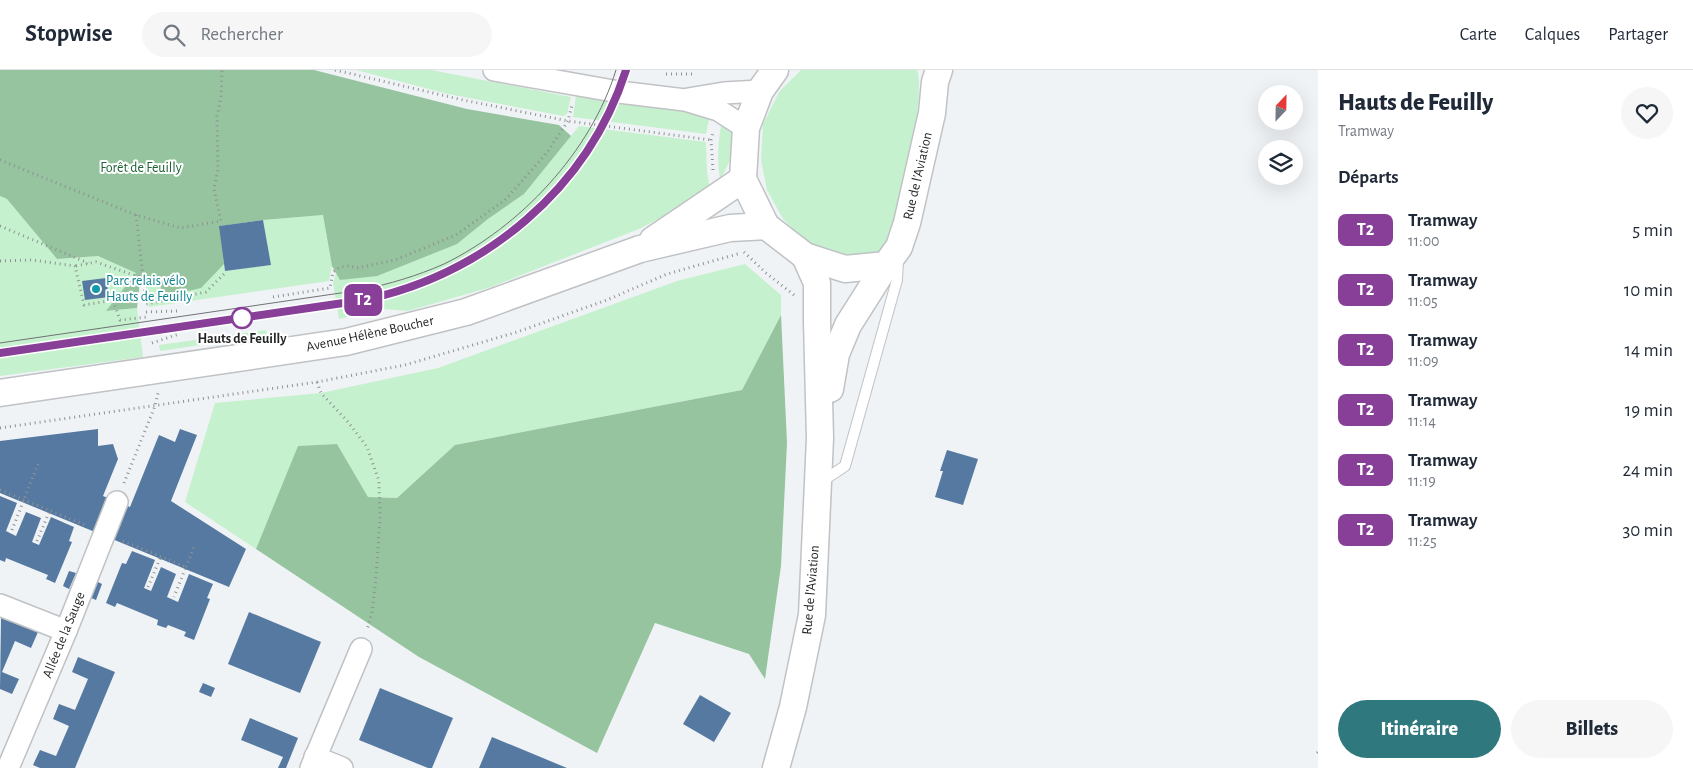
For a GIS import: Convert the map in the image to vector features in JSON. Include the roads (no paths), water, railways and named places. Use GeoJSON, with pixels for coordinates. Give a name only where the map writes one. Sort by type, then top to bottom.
{"type":"FeatureCollection","features":[{"type":"Feature","properties":{"kind":"street"},"geometry":{"type":"LineString","coordinates":[[494,70],[619,92],[685,100],[718,110],[746,128]]}},
{"type":"Feature","properties":{"kind":"street","name":"Rue de l'Aviation"},"geometry":{"type":"LineString","coordinates":[[775,70],[760,92],[746,128],[743,179],[766,226],[805,256],[845,269],[892,256]]}},
{"type":"Feature","properties":{"kind":"street","name":"Rue de l'Aviation"},"geometry":{"type":"LineString","coordinates":[[820,438],[836,354],[848,325],[892,256],[907,223],[932,113],[933,74]]}},
{"type":"Feature","properties":{"kind":"street"},"geometry":{"type":"LineString","coordinates":[[685,100],[724,93],[760,92]]}},
{"type":"Feature","properties":{"kind":"street","name":"Avenue Hélène Boucher"},"geometry":{"type":"LineString","coordinates":[[640,249],[743,179]]}},
{"type":"Feature","properties":{"kind":"street","name":"Avenue Hélène Boucher"},"geometry":{"type":"LineString","coordinates":[[0,393],[346,342],[466,312],[640,249],[730,228],[766,226]]}},
{"type":"Feature","properties":{"kind":"street","name":"Rue de l'Aviation"},"geometry":{"type":"LineString","coordinates":[[776,768],[793,707],[812,615],[820,438],[817,283],[805,256]]}},
{"type":"Feature","properties":{"kind":"street","name":"Allée de la Sauge"},"geometry":{"type":"LineString","coordinates":[[8,768],[66,632],[117,502]]}},
{"type":"Feature","properties":{"kind":"street"},"geometry":{"type":"LineString","coordinates":[[0,605],[66,632]]}},
{"type":"Feature","properties":{"kind":"street"},"geometry":{"type":"LineString","coordinates":[[342,768],[313,763],[361,649]]}},
{"type":"Feature","properties":{"kind":"lane"},"geometry":{"type":"LineString","coordinates":[[818,484],[845,466],[897,280],[892,256]]}},
{"type":"Feature","properties":{"kind":"tram line"},"geometry":{"type":"LineString","coordinates":[[0,343],[361,290],[403,279],[444,264],[499,230],[549,184],[571,158],[589,130],[605,100],[616,70]]}},
{"type":"Feature","properties":{"kind":"tram line"},"geometry":{"type":"LineString","coordinates":[[0,353],[364,300],[409,287],[451,270],[491,247],[526,220],[558,189],[586,153],[609,114],[626,70]]}},
{"type":"Feature","properties":{"kind":"tram line","name":"T2"},"geometry":{"type":"LineString","coordinates":[[0,353],[364,300],[408,288],[448,272],[495,245],[532,215],[559,189],[582,159],[603,125],[619,92],[626,70]]}},
{"type":"Feature","properties":{"kind":"place","name":"Parc relais vélo Hauts de Feuilly"},"geometry":{"type":"Point","coordinates":[96,289]}},
{"type":"Feature","properties":{"kind":"place","name":"Hauts de Feuilly"},"geometry":{"type":"Point","coordinates":[242,318]}},
{"type":"Feature","properties":{"kind":"park label","name":"Forêt de Feuilly"},"geometry":{"type":"Point","coordinates":[141,168]}}]}
